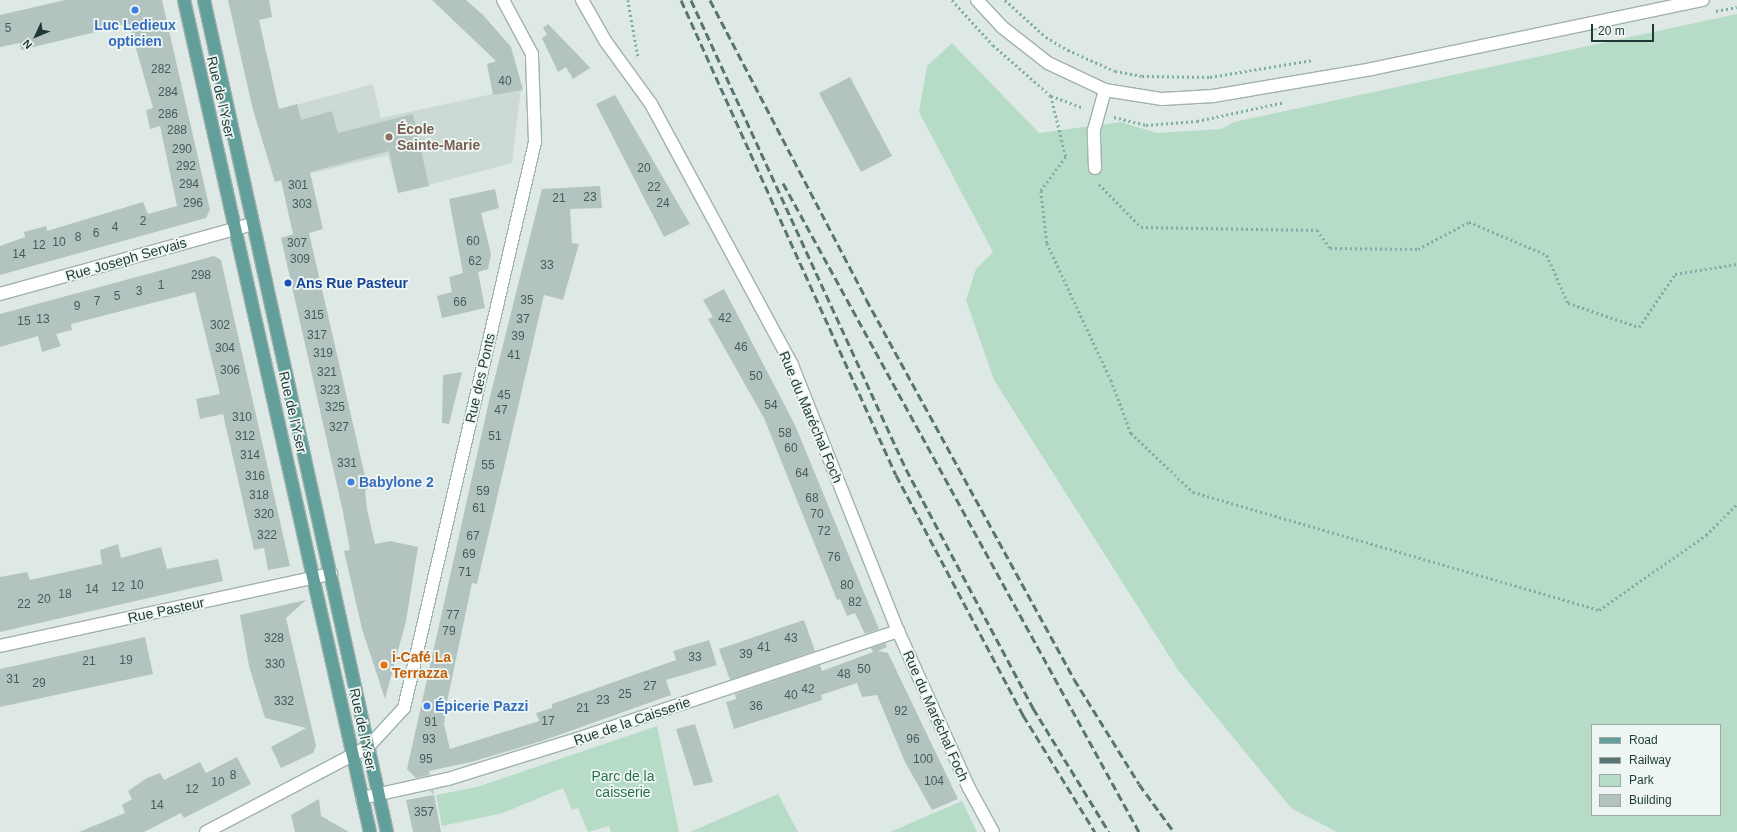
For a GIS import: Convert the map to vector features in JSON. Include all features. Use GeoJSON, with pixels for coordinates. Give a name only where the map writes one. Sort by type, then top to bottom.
{"type":"FeatureCollection","features":[{"type":"Feature","properties":{"kind":"main road","name":"Rue de l'Yser"},"geometry":{"type":"LineString","coordinates":[[184,0],[315,578],[370,832]]}},
{"type":"Feature","properties":{"kind":"main road","name":"Rue de l'Yser"},"geometry":{"type":"LineString","coordinates":[[204,0],[387,832]]}},
{"type":"Feature","properties":{"kind":"street","name":"Rue des Ponts"},"geometry":{"type":"LineString","coordinates":[[206,832],[368,747],[404,708],[535,142],[532,54],[503,0]]}},
{"type":"Feature","properties":{"kind":"street","name":"Rue du Maréchal Foch"},"geometry":{"type":"LineString","coordinates":[[582,0],[606,42],[651,104],[792,366],[898,631],[993,832]]}},
{"type":"Feature","properties":{"kind":"street"},"geometry":{"type":"LineString","coordinates":[[977,0],[1002,27],[1048,63],[1105,90],[1136,97],[1213,96],[1372,69],[1702,0]]}},
{"type":"Feature","properties":{"kind":"street"},"geometry":{"type":"LineString","coordinates":[[1095,168],[1094,130],[1105,90]]}},
{"type":"Feature","properties":{"kind":"street","name":"Rue Joseph Servais"},"geometry":{"type":"LineString","coordinates":[[0,294],[253,224]]}},
{"type":"Feature","properties":{"kind":"street","name":"Rue Pasteur"},"geometry":{"type":"LineString","coordinates":[[0,646],[331,574]]}},
{"type":"Feature","properties":{"kind":"street","name":"Rue de la Caisserie"},"geometry":{"type":"LineString","coordinates":[[362,798],[448,779],[577,739],[898,631]]}},
{"type":"Feature","properties":{"kind":"path"},"geometry":{"type":"LineString","coordinates":[[628,0],[633,43],[645,70],[633,78]]}},
{"type":"Feature","properties":{"kind":"path"},"geometry":{"type":"LineString","coordinates":[[1005,0],[1046,37],[1068,50],[1115,71],[1142,76],[1210,77],[1316,60]]}},
{"type":"Feature","properties":{"kind":"path"},"geometry":{"type":"LineString","coordinates":[[1051,96],[1066,157],[1041,191],[1048,243],[1111,380],[1131,432],[1193,492],[1599,610],[1706,534],[1737,504]]}},
{"type":"Feature","properties":{"kind":"path"},"geometry":{"type":"LineString","coordinates":[[1095,168],[1101,189],[1141,227],[1317,230],[1330,248],[1418,249],[1469,222],[1547,254],[1568,303],[1639,326],[1675,274],[1737,264]]}},
{"type":"Feature","properties":{"kind":"shaded area","name":"École Sainte-Marie"},"geometry":{"type":"Polygon","coordinates":[[[373,84],[381,118],[521,88],[512,163],[398,193],[388,155],[275,182],[256,116],[373,84]]]}},
{"type":"Feature","properties":{"kind":"green space"},"geometry":{"type":"Polygon","coordinates":[[[1737,14],[1737,832],[1337,832],[1291,808],[1178,670],[994,380],[966,300],[976,269],[993,252],[919,112],[927,66],[952,43],[1039,133],[1121,122],[1157,133],[1221,129],[1234,122],[1737,14]]]}},
{"type":"Feature","properties":{"kind":"green space","name":"Parc de la caisserie"},"geometry":{"type":"Polygon","coordinates":[[[657,726],[679,832],[611,832],[609,826],[588,832],[578,808],[572,810],[563,788],[503,813],[442,826],[436,795],[477,787],[657,726]]]}},
{"type":"Feature","properties":{"kind":"green space"},"geometry":{"type":"Polygon","coordinates":[[[778,794],[798,832],[690,832],[778,794]]]}},
{"type":"Feature","properties":{"kind":"green space"},"geometry":{"type":"Polygon","coordinates":[[[962,801],[977,832],[890,832],[962,801]]]}},
{"type":"Feature","properties":{"kind":"building"},"geometry":{"type":"Polygon","coordinates":[[[65,0],[162,0],[210,210],[206,218],[0,275],[0,246],[25,237],[24,232],[46,226],[47,231],[143,202],[148,214],[177,206],[160,126],[150,129],[146,110],[153,108],[129,24],[21,50],[20,43],[0,47],[0,15],[65,0]]]}},
{"type":"Feature","properties":{"kind":"building"},"geometry":{"type":"Polygon","coordinates":[[[228,0],[269,0],[272,17],[259,20],[279,109],[297,104],[301,120],[332,111],[338,133],[413,114],[429,186],[398,193],[389,151],[310,172],[323,229],[309,233],[368,489],[365,490],[367,509],[375,544],[390,541],[418,547],[406,621],[385,699],[362,629],[344,551],[350,550],[343,512],[281,238],[293,234],[281,180],[275,182],[253,110],[228,0]]]}},
{"type":"Feature","properties":{"kind":"building"},"geometry":{"type":"Polygon","coordinates":[[[432,0],[466,0],[483,15],[511,47],[523,90],[493,95],[487,64],[496,61],[432,0]]]}},
{"type":"Feature","properties":{"kind":"building"},"geometry":{"type":"Polygon","coordinates":[[[548,24],[590,68],[573,79],[566,67],[558,72],[542,38],[547,34],[543,28],[548,24]]]}},
{"type":"Feature","properties":{"kind":"building"},"geometry":{"type":"Polygon","coordinates":[[[850,77],[892,156],[861,172],[819,93],[850,77]]]}},
{"type":"Feature","properties":{"kind":"building"},"geometry":{"type":"Polygon","coordinates":[[[615,95],[690,224],[664,237],[596,104],[615,95]]]}},
{"type":"Feature","properties":{"kind":"building"},"geometry":{"type":"Polygon","coordinates":[[[600,186],[602,208],[570,209],[572,243],[579,244],[563,300],[544,295],[477,584],[472,583],[447,702],[444,724],[450,749],[539,721],[536,713],[552,708],[552,704],[676,660],[673,651],[709,640],[717,665],[666,680],[671,695],[542,741],[471,762],[429,771],[430,775],[416,778],[407,769],[489,401],[542,189],[600,186]]]}},
{"type":"Feature","properties":{"kind":"building"},"geometry":{"type":"Polygon","coordinates":[[[495,189],[499,208],[481,213],[491,254],[488,269],[478,272],[485,308],[442,318],[437,296],[452,292],[449,277],[463,273],[449,199],[495,189]]]}},
{"type":"Feature","properties":{"kind":"building"},"geometry":{"type":"Polygon","coordinates":[[[214,256],[221,260],[290,566],[268,570],[264,548],[254,550],[223,414],[200,419],[196,399],[220,394],[195,292],[71,324],[72,330],[56,334],[61,346],[42,352],[38,336],[0,347],[0,314],[214,256]]]}},
{"type":"Feature","properties":{"kind":"building"},"geometry":{"type":"Polygon","coordinates":[[[724,289],[795,425],[879,629],[865,634],[855,613],[847,616],[840,599],[837,600],[764,418],[708,319],[713,317],[703,300],[724,289]]]}},
{"type":"Feature","properties":{"kind":"building"},"geometry":{"type":"Polygon","coordinates":[[[462,372],[449,424],[442,423],[443,375],[462,372]]]}},
{"type":"Feature","properties":{"kind":"building"},"geometry":{"type":"Polygon","coordinates":[[[118,544],[121,558],[161,547],[167,569],[218,559],[223,581],[0,632],[0,577],[27,572],[30,580],[102,564],[100,550],[118,544]]]}},
{"type":"Feature","properties":{"kind":"building"},"geometry":{"type":"Polygon","coordinates":[[[306,600],[286,618],[316,746],[313,753],[281,768],[271,747],[306,728],[265,718],[249,666],[240,615],[306,600]]]}},
{"type":"Feature","properties":{"kind":"building"},"geometry":{"type":"Polygon","coordinates":[[[804,620],[815,651],[730,680],[719,649],[804,620]]]}},
{"type":"Feature","properties":{"kind":"building"},"geometry":{"type":"Polygon","coordinates":[[[145,637],[153,674],[0,707],[0,669],[145,637]]]}},
{"type":"Feature","properties":{"kind":"building"},"geometry":{"type":"Polygon","coordinates":[[[885,643],[887,647],[878,651],[888,653],[958,799],[932,810],[905,762],[877,695],[862,697],[857,683],[821,695],[822,700],[734,729],[726,702],[736,699],[735,694],[820,665],[822,671],[873,652],[871,648],[885,643]]]}},
{"type":"Feature","properties":{"kind":"building"},"geometry":{"type":"Polygon","coordinates":[[[695,724],[713,782],[694,786],[676,729],[695,724]]]}},
{"type":"Feature","properties":{"kind":"building"},"geometry":{"type":"Polygon","coordinates":[[[237,757],[251,784],[184,818],[181,813],[144,832],[79,832],[125,813],[122,805],[132,799],[128,791],[147,778],[160,773],[164,780],[200,762],[206,773],[237,757]]]}},
{"type":"Feature","properties":{"kind":"building"},"geometry":{"type":"Polygon","coordinates":[[[434,795],[441,832],[413,832],[406,800],[434,795]]]}},
{"type":"Feature","properties":{"kind":"building"},"geometry":{"type":"Polygon","coordinates":[[[319,799],[321,816],[349,832],[295,832],[291,815],[319,799]]]}},
{"type":"Feature","properties":{"kind":"railway"},"geometry":{"type":"LineString","coordinates":[[681,0],[896,475],[1023,715],[1095,832]]}},
{"type":"Feature","properties":{"kind":"railway"},"geometry":{"type":"LineString","coordinates":[[691,0],[906,469],[1033,708],[1109,832]]}},
{"type":"Feature","properties":{"kind":"railway"},"geometry":{"type":"LineString","coordinates":[[710,0],[866,299],[1074,679],[1139,784],[1174,832]]}},
{"type":"Feature","properties":{"kind":"railway"},"geometry":{"type":"LineString","coordinates":[[783,183],[1139,832]]}},
{"type":"Feature","properties":{"kind":"place","name":"Luc Ledieux opticien"},"geometry":{"type":"Point","coordinates":[135,10]}},
{"type":"Feature","properties":{"kind":"place","name":"École Sainte-Marie"},"geometry":{"type":"Point","coordinates":[389,137]}},
{"type":"Feature","properties":{"kind":"place","name":"Ans Rue Pasteur"},"geometry":{"type":"Point","coordinates":[288,283]}},
{"type":"Feature","properties":{"kind":"place","name":"Babylone 2"},"geometry":{"type":"Point","coordinates":[351,482]}},
{"type":"Feature","properties":{"kind":"place","name":"i-Café La Terrazza"},"geometry":{"type":"Point","coordinates":[384,665]}},
{"type":"Feature","properties":{"kind":"place","name":"Épicerie Pazzi"},"geometry":{"type":"Point","coordinates":[427,706]}}]}
